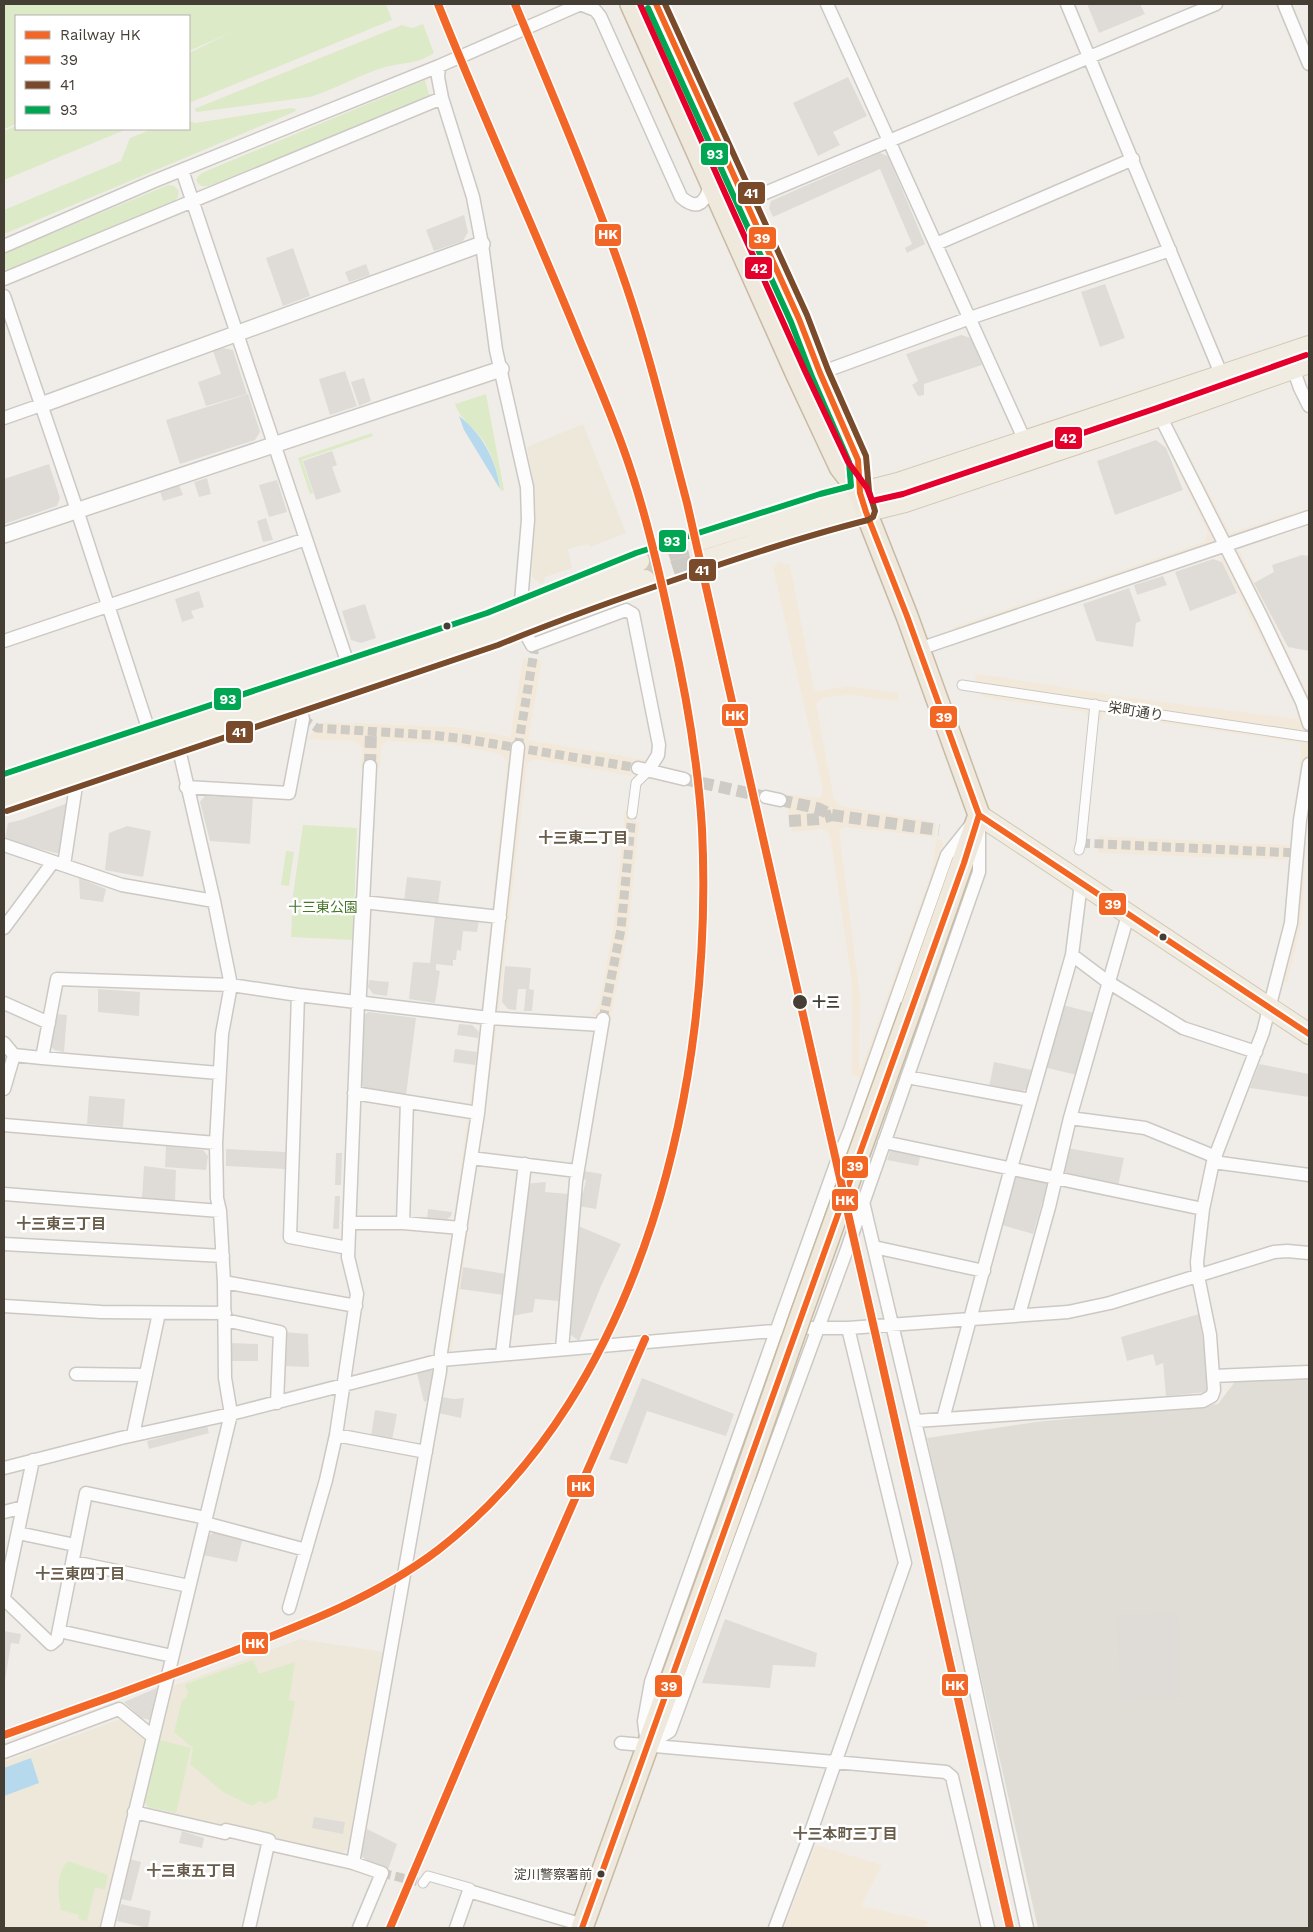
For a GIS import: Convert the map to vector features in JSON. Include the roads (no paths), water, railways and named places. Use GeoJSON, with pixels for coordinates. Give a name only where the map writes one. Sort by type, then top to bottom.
{"type":"FeatureCollection","features":[{"type":"Feature","properties":{"kind":"highway"},"geometry":{"type":"LineString","coordinates":[[582,1927],[979,816],[919,649],[863,503],[840,467],[632,4]]}},
{"type":"Feature","properties":{"kind":"highway"},"geometry":{"type":"LineString","coordinates":[[657,4],[800,319],[820,374],[858,460],[863,503]]}},
{"type":"Feature","properties":{"kind":"main road"},"geometry":{"type":"LineString","coordinates":[[701,540],[823,502],[905,502],[1160,416],[1297,361],[1309,346]]}},
{"type":"Feature","properties":{"kind":"main road"},"geometry":{"type":"LineString","coordinates":[[705,560],[828,521],[898,483],[1222,376],[1297,361]]}},
{"type":"Feature","properties":{"kind":"main road"},"geometry":{"type":"LineString","coordinates":[[4,803],[178,745],[301,712],[495,637],[521,617],[639,561]]}},
{"type":"Feature","properties":{"kind":"main road"},"geometry":{"type":"LineString","coordinates":[[4,783],[349,666],[490,621],[521,617],[645,580]]}},
{"type":"Feature","properties":{"kind":"main road"},"geometry":{"type":"LineString","coordinates":[[979,816],[1128,915],[1171,941],[1309,1034]]}},
{"type":"Feature","properties":{"kind":"street"},"geometry":{"type":"LineString","coordinates":[[4,246],[182,170],[439,66],[581,4],[595,10],[600,16],[681,197],[687,202],[695,204],[702,202],[708,197],[708,176]]}},
{"type":"Feature","properties":{"kind":"street"},"geometry":{"type":"LineString","coordinates":[[828,4],[1025,441]]}},
{"type":"Feature","properties":{"kind":"street"},"geometry":{"type":"LineString","coordinates":[[1067,4],[1222,376]]}},
{"type":"Feature","properties":{"kind":"street"},"geometry":{"type":"LineString","coordinates":[[746,201],[1216,4]]}},
{"type":"Feature","properties":{"kind":"street"},"geometry":{"type":"LineString","coordinates":[[1284,4],[1309,64]]}},
{"type":"Feature","properties":{"kind":"street"},"geometry":{"type":"LineString","coordinates":[[439,66],[438,77],[442,98],[473,196],[482,244],[496,350],[527,487],[528,520],[521,617],[532,645],[626,610],[633,614],[659,745],[658,755],[643,769],[636,783],[632,814]]}},
{"type":"Feature","properties":{"kind":"street"},"geometry":{"type":"LineString","coordinates":[[4,279],[442,98]]}},
{"type":"Feature","properties":{"kind":"street"},"geometry":{"type":"LineString","coordinates":[[936,244],[1133,159]]}},
{"type":"Feature","properties":{"kind":"street"},"geometry":{"type":"LineString","coordinates":[[182,170],[349,666]]}},
{"type":"Feature","properties":{"kind":"street"},"geometry":{"type":"LineString","coordinates":[[4,418],[482,244]]}},
{"type":"Feature","properties":{"kind":"street"},"geometry":{"type":"LineString","coordinates":[[820,374],[970,318],[1170,250]]}},
{"type":"Feature","properties":{"kind":"street"},"geometry":{"type":"LineString","coordinates":[[4,296],[109,605],[150,734],[178,745],[214,901],[231,985],[222,1034],[216,1143],[217,1198],[220,1211],[224,1282],[225,1378],[231,1414],[107,1928]]}},
{"type":"Feature","properties":{"kind":"street"},"geometry":{"type":"LineString","coordinates":[[1297,361],[1309,406]]}},
{"type":"Feature","properties":{"kind":"street"},"geometry":{"type":"LineString","coordinates":[[4,534],[501,368]]}},
{"type":"Feature","properties":{"kind":"street"},"geometry":{"type":"LineString","coordinates":[[1160,416],[1226,544],[1302,702],[1309,724]]}},
{"type":"Feature","properties":{"kind":"street"},"geometry":{"type":"LineString","coordinates":[[919,649],[1309,517]]}},
{"type":"Feature","properties":{"kind":"street"},"geometry":{"type":"LineString","coordinates":[[4,641],[306,540]]}},
{"type":"Feature","properties":{"kind":"street","name":"栄町通り"},"geometry":{"type":"LineString","coordinates":[[962,685],[1309,737]]}},
{"type":"Feature","properties":{"kind":"street"},"geometry":{"type":"LineString","coordinates":[[1079,850],[1095,704]]}},
{"type":"Feature","properties":{"kind":"street"},"geometry":{"type":"LineString","coordinates":[[186,786],[289,793],[301,712]]}},
{"type":"Feature","properties":{"kind":"street"},"geometry":{"type":"LineString","coordinates":[[353,1863],[426,1452],[461,1228],[478,1112],[518,747]]}},
{"type":"Feature","properties":{"kind":"street"},"geometry":{"type":"LineString","coordinates":[[916,1421],[1203,1401],[1212,1396],[1214,1390],[1210,1335],[1197,1262],[1203,1209],[1214,1159],[1256,1052],[1270,1008],[1292,923],[1300,820],[1309,764]]}},
{"type":"Feature","properties":{"kind":"street"},"geometry":{"type":"LineString","coordinates":[[289,1608],[326,1480],[336,1436],[356,1306],[357,1294],[348,1257],[348,1248],[370,766]]}},
{"type":"Feature","properties":{"kind":"street"},"geometry":{"type":"LineString","coordinates":[[643,769],[684,779]]}},
{"type":"Feature","properties":{"kind":"street"},"geometry":{"type":"LineString","coordinates":[[4,928],[59,863],[77,779]]}},
{"type":"Feature","properties":{"kind":"street"},"geometry":{"type":"LineString","coordinates":[[766,797],[780,800]]}},
{"type":"Feature","properties":{"kind":"street"},"geometry":{"type":"LineString","coordinates":[[647,1746],[670,1731],[863,1202],[979,872],[979,816]]}},
{"type":"Feature","properties":{"kind":"street"},"geometry":{"type":"LineString","coordinates":[[647,1746],[644,1721],[651,1682],[947,855],[979,816]]}},
{"type":"Feature","properties":{"kind":"street"},"geometry":{"type":"LineString","coordinates":[[4,845],[122,885],[214,901]]}},
{"type":"Feature","properties":{"kind":"street"},"geometry":{"type":"LineString","coordinates":[[943,1419],[1011,1168],[1072,955],[1081,883]]}},
{"type":"Feature","properties":{"kind":"street"},"geometry":{"type":"LineString","coordinates":[[363,902],[500,917]]}},
{"type":"Feature","properties":{"kind":"street"},"geometry":{"type":"LineString","coordinates":[[1019,1315],[1070,1118],[1128,915]]}},
{"type":"Feature","properties":{"kind":"street"},"geometry":{"type":"LineString","coordinates":[[1072,955],[1108,982],[1184,1028],[1256,1052]]}},
{"type":"Feature","properties":{"kind":"street"},"geometry":{"type":"LineString","coordinates":[[42,1058],[57,979],[231,985],[489,1018],[602,1022],[577,1171],[562,1349]]}},
{"type":"Feature","properties":{"kind":"street"},"geometry":{"type":"LineString","coordinates":[[298,995],[290,1237],[348,1248]]}},
{"type":"Feature","properties":{"kind":"street"},"geometry":{"type":"LineString","coordinates":[[4,1003],[49,1023]]}},
{"type":"Feature","properties":{"kind":"street"},"geometry":{"type":"LineString","coordinates":[[4,1044],[14,1055],[219,1073]]}},
{"type":"Feature","properties":{"kind":"street"},"geometry":{"type":"LineString","coordinates":[[4,1089],[14,1055]]}},
{"type":"Feature","properties":{"kind":"street"},"geometry":{"type":"LineString","coordinates":[[907,1078],[1030,1100]]}},
{"type":"Feature","properties":{"kind":"street"},"geometry":{"type":"LineString","coordinates":[[354,1094],[478,1112]]}},
{"type":"Feature","properties":{"kind":"street"},"geometry":{"type":"LineString","coordinates":[[403,1223],[407,1102]]}},
{"type":"Feature","properties":{"kind":"street"},"geometry":{"type":"LineString","coordinates":[[1070,1118],[1146,1128],[1214,1159],[1309,1175]]}},
{"type":"Feature","properties":{"kind":"street"},"geometry":{"type":"LineString","coordinates":[[4,1125],[216,1143]]}},
{"type":"Feature","properties":{"kind":"street"},"geometry":{"type":"LineString","coordinates":[[884,1142],[1203,1209]]}},
{"type":"Feature","properties":{"kind":"street"},"geometry":{"type":"LineString","coordinates":[[471,1158],[577,1171]]}},
{"type":"Feature","properties":{"kind":"street"},"geometry":{"type":"LineString","coordinates":[[502,1354],[525,1164]]}},
{"type":"Feature","properties":{"kind":"street"},"geometry":{"type":"LineString","coordinates":[[4,1194],[220,1211]]}},
{"type":"Feature","properties":{"kind":"street"},"geometry":{"type":"LineString","coordinates":[[863,1202],[948,1561],[1027,1928]]}},
{"type":"Feature","properties":{"kind":"street"},"geometry":{"type":"LineString","coordinates":[[349,1223],[403,1223],[461,1228]]}},
{"type":"Feature","properties":{"kind":"street"},"geometry":{"type":"LineString","coordinates":[[4,1244],[223,1256]]}},
{"type":"Feature","properties":{"kind":"street"},"geometry":{"type":"LineString","coordinates":[[874,1247],[984,1271]]}},
{"type":"Feature","properties":{"kind":"street"},"geometry":{"type":"LineString","coordinates":[[4,1468],[133,1435],[277,1403],[441,1360],[733,1334],[817,1328],[848,1328],[1068,1312],[1101,1305],[1274,1252],[1309,1253]]}},
{"type":"Feature","properties":{"kind":"street"},"geometry":{"type":"LineString","coordinates":[[224,1282],[356,1306]]}},
{"type":"Feature","properties":{"kind":"street"},"geometry":{"type":"LineString","coordinates":[[4,1306],[225,1317],[280,1332],[277,1403]]}},
{"type":"Feature","properties":{"kind":"street"},"geometry":{"type":"LineString","coordinates":[[133,1435],[159,1313]]}},
{"type":"Feature","properties":{"kind":"street"},"geometry":{"type":"LineString","coordinates":[[776,1928],[836,1763],[905,1563],[848,1328]]}},
{"type":"Feature","properties":{"kind":"street"},"geometry":{"type":"LineString","coordinates":[[1213,1376],[1309,1372]]}},
{"type":"Feature","properties":{"kind":"street"},"geometry":{"type":"LineString","coordinates":[[76,1374],[146,1375]]}},
{"type":"Feature","properties":{"kind":"street"},"geometry":{"type":"LineString","coordinates":[[336,1436],[426,1452]]}},
{"type":"Feature","properties":{"kind":"street"},"geometry":{"type":"LineString","coordinates":[[33,1460],[4,1598],[51,1644],[57,1639],[59,1632],[86,1493],[206,1521],[306,1550]]}},
{"type":"Feature","properties":{"kind":"street"},"geometry":{"type":"LineString","coordinates":[[4,1512],[23,1507]]}},
{"type":"Feature","properties":{"kind":"street"},"geometry":{"type":"LineString","coordinates":[[18,1533],[75,1545]]}},
{"type":"Feature","properties":{"kind":"street"},"geometry":{"type":"LineString","coordinates":[[73,1562],[189,1586]]}},
{"type":"Feature","properties":{"kind":"street"},"geometry":{"type":"LineString","coordinates":[[59,1632],[172,1656]]}},
{"type":"Feature","properties":{"kind":"street"},"geometry":{"type":"LineString","coordinates":[[4,1752],[120,1709],[152,1736]]}},
{"type":"Feature","properties":{"kind":"street"},"geometry":{"type":"LineString","coordinates":[[621,1743],[946,1772],[952,1777],[988,1928]]}},
{"type":"Feature","properties":{"kind":"street"},"geometry":{"type":"LineString","coordinates":[[134,1812],[225,1833],[226,1830],[269,1840],[249,1928]]}},
{"type":"Feature","properties":{"kind":"street"},"geometry":{"type":"LineString","coordinates":[[269,1844],[353,1863],[382,1874],[359,1928]]}},
{"type":"Feature","properties":{"kind":"street"},"geometry":{"type":"LineString","coordinates":[[422,1883],[428,1876],[470,1888],[456,1928]]}},
{"type":"Feature","properties":{"kind":"street"},"geometry":{"type":"LineString","coordinates":[[469,1891],[582,1927]]}},
{"type":"Feature","properties":{"kind":"water"},"geometry":{"type":"Polygon","coordinates":[[[459,416],[475,431],[487,448],[495,467],[500,489],[464,430],[459,416]]]}},
{"type":"Feature","properties":{"kind":"water"},"geometry":{"type":"Polygon","coordinates":[[[31,1758],[39,1783],[4,1796],[4,1768],[31,1758]]]}},
{"type":"Feature","properties":{"kind":"tunnel"},"geometry":{"type":"LineString","coordinates":[[639,561],[701,540]]}},
{"type":"Feature","properties":{"kind":"tunnel"},"geometry":{"type":"LineString","coordinates":[[645,580],[705,560]]}},
{"type":"Feature","properties":{"kind":"tunnel"},"geometry":{"type":"LineString","coordinates":[[518,747],[534,652],[532,645]]}},
{"type":"Feature","properties":{"kind":"tunnel"},"geometry":{"type":"LineString","coordinates":[[303,719],[317,728],[465,739],[638,768]]}},
{"type":"Feature","properties":{"kind":"tunnel"},"geometry":{"type":"LineString","coordinates":[[370,766],[371,731]]}},
{"type":"Feature","properties":{"kind":"tunnel"},"geometry":{"type":"LineString","coordinates":[[684,779],[766,797]]}},
{"type":"Feature","properties":{"kind":"tunnel"},"geometry":{"type":"LineString","coordinates":[[780,800],[817,808],[832,815],[939,830]]}},
{"type":"Feature","properties":{"kind":"tunnel"},"geometry":{"type":"LineString","coordinates":[[603,1019],[621,929],[632,814]]}},
{"type":"Feature","properties":{"kind":"tunnel"},"geometry":{"type":"LineString","coordinates":[[789,821],[819,819],[832,815]]}},
{"type":"Feature","properties":{"kind":"tunnel"},"geometry":{"type":"LineString","coordinates":[[1081,843],[1297,853]]}},
{"type":"Feature","properties":{"kind":"tunnel"},"geometry":{"type":"LineString","coordinates":[[382,1873],[423,1883]]}},
{"type":"Feature","properties":{"kind":"rail line","name":"HK"},"geometry":{"type":"LineString","coordinates":[[4,1735],[170,1675],[336,1610],[389,1583],[438,1550],[509,1483],[568,1405],[616,1317],[652,1223],[678,1125],[695,1024],[703,925],[702,829],[698,778],[691,727],[676,652],[648,529],[620,438],[438,4]]}},
{"type":"Feature","properties":{"kind":"rail line","name":"HK"},"geometry":{"type":"LineString","coordinates":[[515,4],[582,167],[629,294],[664,414],[687,503],[1010,1928]]}},
{"type":"Feature","properties":{"kind":"rail line","name":"HK"},"geometry":{"type":"LineString","coordinates":[[390,1928],[482,1711],[645,1339]]}},
{"type":"Feature","properties":{"kind":"place","name":"十三"},"geometry":{"type":"Point","coordinates":[800,1002]}},
{"type":"Feature","properties":{"kind":"place","name":"淀川警察署前"},"geometry":{"type":"Point","coordinates":[601,1874]}},
{"type":"Feature","properties":{"kind":"district","name":"十三東二丁目"},"geometry":{"type":"Point","coordinates":[583,838]}},
{"type":"Feature","properties":{"kind":"district","name":"十三東三丁目"},"geometry":{"type":"Point","coordinates":[61,1224]}},
{"type":"Feature","properties":{"kind":"district","name":"十三東四丁目"},"geometry":{"type":"Point","coordinates":[80,1574]}},
{"type":"Feature","properties":{"kind":"district","name":"十三本町三丁目"},"geometry":{"type":"Point","coordinates":[845,1834]}},
{"type":"Feature","properties":{"kind":"district","name":"十三東五丁目"},"geometry":{"type":"Point","coordinates":[191,1871]}},
{"type":"Feature","properties":{"kind":"park label","name":"十三東公園"},"geometry":{"type":"Point","coordinates":[323,907]}}]}
